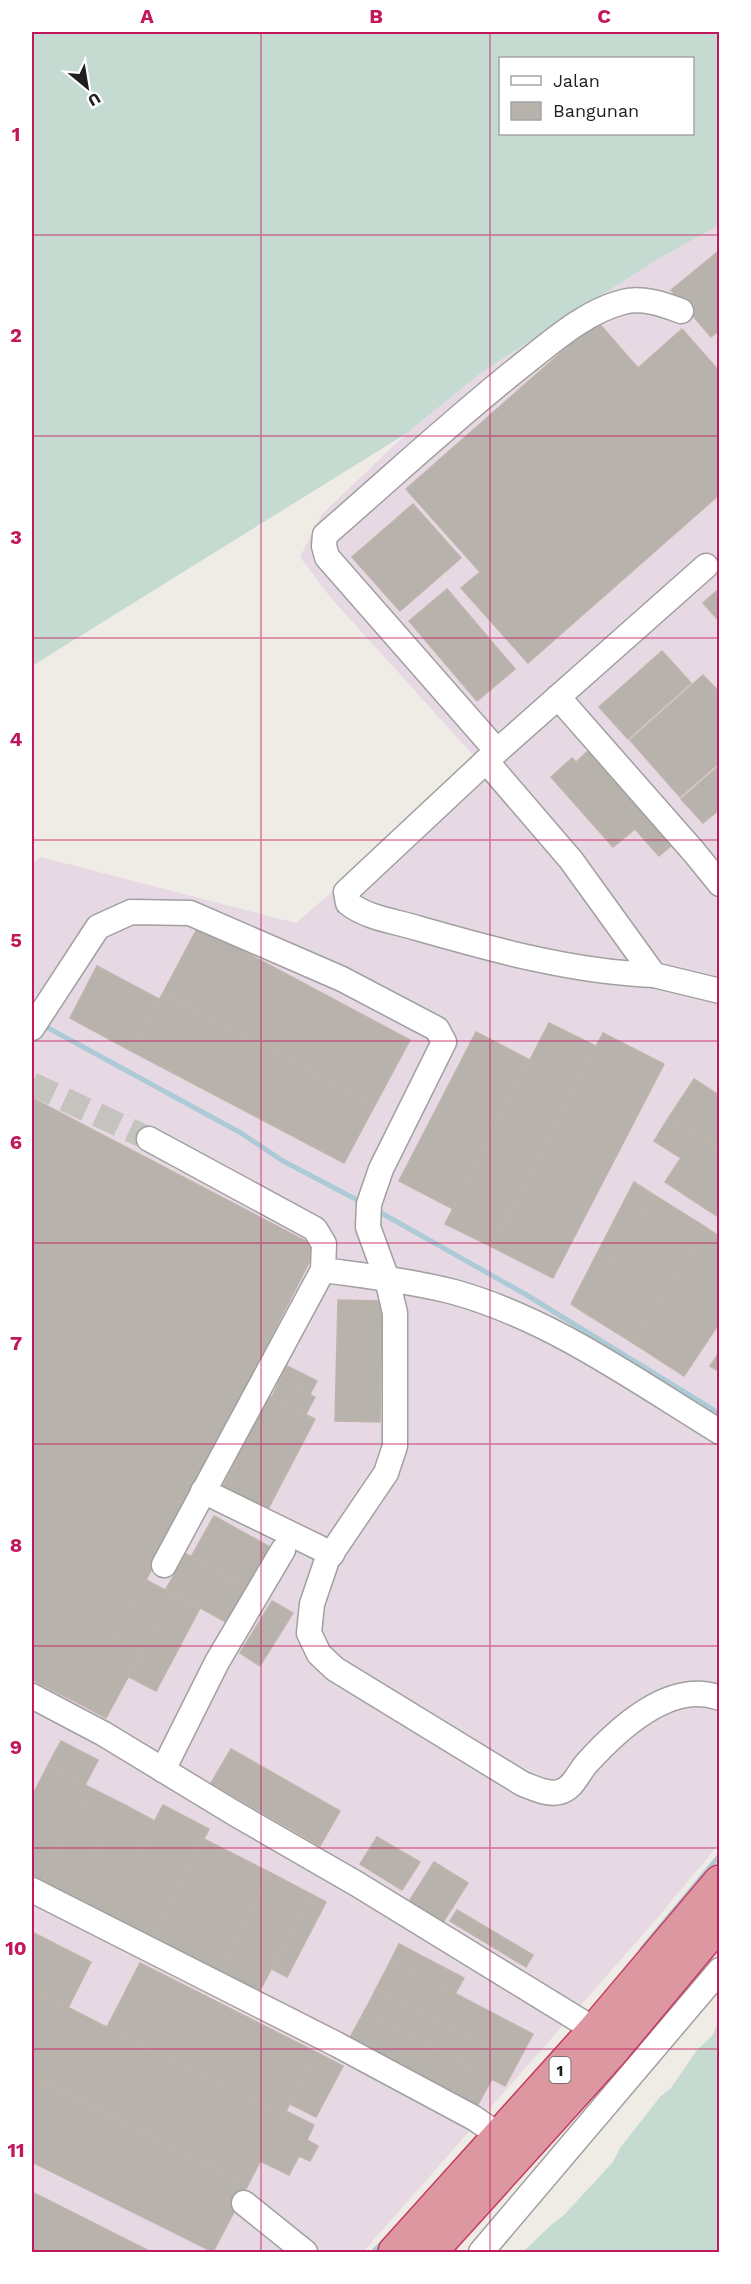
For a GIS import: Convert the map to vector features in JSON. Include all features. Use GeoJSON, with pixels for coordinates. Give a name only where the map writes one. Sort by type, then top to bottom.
{"type":"FeatureCollection","features":[{"type":"Feature","properties":{"kind":"highway","name":"1"},"geometry":{"type":"LineString","coordinates":[[395,2253],[595,2030],[720,1882]]}},
{"type":"Feature","properties":{"kind":"highway","name":"1"},"geometry":{"type":"LineString","coordinates":[[430,2253],[610,2053],[720,1921]]}},
{"type":"Feature","properties":{"kind":"street"},"geometry":{"type":"LineString","coordinates":[[654,975],[492,756],[327,557],[324,546],[325,535],[487,393],[561,334],[624,301],[657,302],[681,311]]}},
{"type":"Feature","properties":{"kind":"street"},"geometry":{"type":"LineString","coordinates":[[706,566],[492,756],[346,892],[348,903],[365,913],[552,963],[654,975],[720,991]]}},
{"type":"Feature","properties":{"kind":"street"},"geometry":{"type":"LineString","coordinates":[[558,697],[720,884]]}},
{"type":"Feature","properties":{"kind":"street"},"geometry":{"type":"LineString","coordinates":[[32,1028],[98,927],[131,912],[190,913],[342,979],[437,1029],[444,1042],[381,1168],[369,1204],[368,1227],[387,1279],[395,1313],[395,1446],[387,1473],[327,1560],[312,1604],[309,1633],[319,1654],[335,1669],[524,1784],[547,1793],[560,1792],[574,1782],[584,1766],[619,1729],[652,1707],[681,1696],[709,1694],[720,1698]]}},
{"type":"Feature","properties":{"kind":"street"},"geometry":{"type":"LineString","coordinates":[[149,1138],[315,1229],[324,1244],[323,1270],[164,1565]]}},
{"type":"Feature","properties":{"kind":"street"},"geometry":{"type":"LineString","coordinates":[[323,1270],[454,1292],[515,1314],[574,1342],[720,1432]]}},
{"type":"Feature","properties":{"kind":"street"},"geometry":{"type":"LineString","coordinates":[[203,1491],[332,1554]]}},
{"type":"Feature","properties":{"kind":"street"},"geometry":{"type":"LineString","coordinates":[[162,1770],[217,1662],[283,1550]]}},
{"type":"Feature","properties":{"kind":"street"},"geometry":{"type":"LineString","coordinates":[[32,1696],[104,1734],[357,1884],[595,2030]]}},
{"type":"Feature","properties":{"kind":"street"},"geometry":{"type":"LineString","coordinates":[[32,1890],[336,2044],[474,2118],[500,2136]]}},
{"type":"Feature","properties":{"kind":"street"},"geometry":{"type":"LineString","coordinates":[[481,2253],[720,1970]]}},
{"type":"Feature","properties":{"kind":"street"},"geometry":{"type":"LineString","coordinates":[[244,2203],[305,2253]]}},
{"type":"Feature","properties":{"kind":"shaded area"},"geometry":{"type":"Polygon","coordinates":[[[719,225],[719,1844],[655,1921],[363,2252],[32,2252],[32,863],[41,857],[296,923],[342,883],[473,755],[330,597],[300,557],[322,514],[407,433],[482,372],[658,259],[719,225]]]}},
{"type":"Feature","properties":{"kind":"green space"},"geometry":{"type":"Polygon","coordinates":[[[32,32],[719,32],[719,225],[658,259],[482,372],[407,433],[32,666],[32,32]]]}},
{"type":"Feature","properties":{"kind":"green space"},"geometry":{"type":"Polygon","coordinates":[[[719,2018],[719,2252],[523,2252],[564,2215],[613,2162],[620,2148],[660,2097],[671,2088],[697,2050],[713,2035],[719,2018]]]}},
{"type":"Feature","properties":{"kind":"building"},"geometry":{"type":"Polygon","coordinates":[[[720,250],[720,330],[711,337],[671,290],[720,250]]]}},
{"type":"Feature","properties":{"kind":"building"},"geometry":{"type":"Polygon","coordinates":[[[597,321],[638,368],[682,329],[720,372],[720,494],[528,663],[461,588],[480,572],[406,489],[597,321]]]}},
{"type":"Feature","properties":{"kind":"building"},"geometry":{"type":"Polygon","coordinates":[[[413,504],[461,558],[400,611],[352,557],[413,504]]]}},
{"type":"Feature","properties":{"kind":"building"},"geometry":{"type":"Polygon","coordinates":[[[720,588],[720,622],[703,603],[720,588]]]}},
{"type":"Feature","properties":{"kind":"building"},"geometry":{"type":"Polygon","coordinates":[[[447,589],[515,669],[477,701],[409,621],[447,589]]]}},
{"type":"Feature","properties":{"kind":"building"},"geometry":{"type":"Polygon","coordinates":[[[662,651],[691,683],[628,739],[599,707],[662,651]]]}},
{"type":"Feature","properties":{"kind":"building"},"geometry":{"type":"Polygon","coordinates":[[[703,675],[720,693],[720,762],[680,797],[630,740],[703,675]]]}},
{"type":"Feature","properties":{"kind":"building"},"geometry":{"type":"Polygon","coordinates":[[[589,750],[673,844],[659,856],[635,829],[613,847],[551,777],[572,758],[576,762],[589,750]]]}},
{"type":"Feature","properties":{"kind":"building"},"geometry":{"type":"Polygon","coordinates":[[[720,765],[720,809],[703,823],[681,799],[720,765]]]}},
{"type":"Feature","properties":{"kind":"building"},"geometry":{"type":"Polygon","coordinates":[[[198,927],[410,1040],[375,1105],[163,993],[198,927]]]}},
{"type":"Feature","properties":{"kind":"building"},"geometry":{"type":"Polygon","coordinates":[[[97,966],[159,999],[131,1051],[70,1018],[97,966]]]}},
{"type":"Feature","properties":{"kind":"building"},"geometry":{"type":"Polygon","coordinates":[[[163,993],[375,1105],[344,1163],[131,1051],[163,993]]]}},
{"type":"Feature","properties":{"kind":"building"},"geometry":{"type":"Polygon","coordinates":[[[549,1023],[596,1046],[492,1247],[445,1224],[549,1023]]]}},
{"type":"Feature","properties":{"kind":"building"},"geometry":{"type":"Polygon","coordinates":[[[476,1032],[530,1060],[453,1209],[399,1181],[476,1032]]]}},
{"type":"Feature","properties":{"kind":"building"},"geometry":{"type":"Polygon","coordinates":[[[603,1033],[664,1064],[553,1278],[492,1247],[603,1033]]]}},
{"type":"Feature","properties":{"kind":"building"},"geometry":{"type":"Polygon","coordinates":[[[694,1079],[720,1096],[720,1149],[669,1117],[694,1079]]]}},
{"type":"Feature","properties":{"kind":"building"},"geometry":{"type":"Polygon","coordinates":[[[32,1098],[317,1247],[164,1546],[80,1704],[32,1680],[32,1098]]]}},
{"type":"Feature","properties":{"kind":"building"},"geometry":{"type":"Polygon","coordinates":[[[669,1117],[720,1149],[720,1218],[665,1182],[681,1158],[654,1141],[669,1117]]]}},
{"type":"Feature","properties":{"kind":"building"},"geometry":{"type":"Polygon","coordinates":[[[634,1182],[654,1195],[580,1310],[571,1304],[634,1182]]]}},
{"type":"Feature","properties":{"kind":"building"},"geometry":{"type":"Polygon","coordinates":[[[654,1195],[707,1228],[633,1343],[580,1310],[654,1195]]]}},
{"type":"Feature","properties":{"kind":"building"},"geometry":{"type":"Polygon","coordinates":[[[707,1228],[720,1237],[720,1322],[684,1376],[633,1343],[707,1228]]]}},
{"type":"Feature","properties":{"kind":"building"},"geometry":{"type":"Polygon","coordinates":[[[338,1300],[382,1301],[380,1422],[335,1421],[338,1300]]]}},
{"type":"Feature","properties":{"kind":"building"},"geometry":{"type":"Polygon","coordinates":[[[720,1351],[720,1372],[710,1366],[720,1351]]]}},
{"type":"Feature","properties":{"kind":"building"},"geometry":{"type":"Polygon","coordinates":[[[287,1366],[317,1381],[310,1394],[280,1379],[287,1366]]]}},
{"type":"Feature","properties":{"kind":"building"},"geometry":{"type":"Polygon","coordinates":[[[280,1379],[315,1397],[306,1414],[272,1397],[280,1379]]]}},
{"type":"Feature","properties":{"kind":"building"},"geometry":{"type":"Polygon","coordinates":[[[269,1396],[315,1419],[265,1515],[220,1492],[269,1396]]]}},
{"type":"Feature","properties":{"kind":"building"},"geometry":{"type":"Polygon","coordinates":[[[214,1516],[270,1547],[247,1587],[191,1557],[214,1516]]]}},
{"type":"Feature","properties":{"kind":"building"},"geometry":{"type":"Polygon","coordinates":[[[186,1554],[253,1591],[233,1626],[166,1589],[186,1554]]]}},
{"type":"Feature","properties":{"kind":"building"},"geometry":{"type":"Polygon","coordinates":[[[146,1580],[173,1594],[106,1718],[80,1704],[146,1580]]]}},
{"type":"Feature","properties":{"kind":"building"},"geometry":{"type":"Polygon","coordinates":[[[173,1594],[200,1608],[156,1691],[129,1677],[173,1594]]]}},
{"type":"Feature","properties":{"kind":"building"},"geometry":{"type":"Polygon","coordinates":[[[272,1601],[293,1613],[260,1666],[240,1653],[272,1601]]]}},
{"type":"Feature","properties":{"kind":"building"},"geometry":{"type":"Polygon","coordinates":[[[61,1741],[98,1760],[85,1785],[48,1765],[61,1741]]]}},
{"type":"Feature","properties":{"kind":"building"},"geometry":{"type":"Polygon","coordinates":[[[231,1749],[340,1811],[320,1846],[211,1783],[231,1749]]]}},
{"type":"Feature","properties":{"kind":"building"},"geometry":{"type":"Polygon","coordinates":[[[48,1765],[91,1788],[42,1882],[32,1877],[32,1796],[48,1765]]]}},
{"type":"Feature","properties":{"kind":"building"},"geometry":{"type":"Polygon","coordinates":[[[91,1788],[123,1804],[73,1899],[42,1882],[91,1788]]]}},
{"type":"Feature","properties":{"kind":"building"},"geometry":{"type":"Polygon","coordinates":[[[123,1804],[155,1821],[105,1915],[73,1899],[123,1804]]]}},
{"type":"Feature","properties":{"kind":"building"},"geometry":{"type":"Polygon","coordinates":[[[163,1805],[209,1829],[152,1939],[105,1915],[163,1805]]]}},
{"type":"Feature","properties":{"kind":"building"},"geometry":{"type":"Polygon","coordinates":[[[377,1837],[420,1862],[402,1890],[360,1864],[377,1837]]]}},
{"type":"Feature","properties":{"kind":"building"},"geometry":{"type":"Polygon","coordinates":[[[204,1839],[271,1873],[218,1974],[152,1939],[204,1839]]]}},
{"type":"Feature","properties":{"kind":"building"},"geometry":{"type":"Polygon","coordinates":[[[434,1862],[468,1883],[442,1924],[408,1903],[434,1862]]]}},
{"type":"Feature","properties":{"kind":"building"},"geometry":{"type":"Polygon","coordinates":[[[271,1873],[311,1894],[258,1994],[218,1974],[271,1873]]]}},
{"type":"Feature","properties":{"kind":"building"},"geometry":{"type":"Polygon","coordinates":[[[311,1894],[326,1902],[287,1977],[272,1969],[311,1894]]]}},
{"type":"Feature","properties":{"kind":"building"},"geometry":{"type":"Polygon","coordinates":[[[457,1910],[533,1955],[526,1967],[450,1921],[457,1910]]]}},
{"type":"Feature","properties":{"kind":"building"},"geometry":{"type":"Polygon","coordinates":[[[32,1932],[91,1962],[68,2008],[32,1989],[32,1932]]]}},
{"type":"Feature","properties":{"kind":"building"},"geometry":{"type":"Polygon","coordinates":[[[399,1944],[464,1978],[455,1994],[391,1960],[399,1944]]]}},
{"type":"Feature","properties":{"kind":"building"},"geometry":{"type":"Polygon","coordinates":[[[391,1960],[533,2034],[518,2062],[376,1989],[391,1960]]]}},
{"type":"Feature","properties":{"kind":"building"},"geometry":{"type":"Polygon","coordinates":[[[140,1963],[316,2052],[283,2117],[107,2027],[140,1963]]]}},
{"type":"Feature","properties":{"kind":"building"},"geometry":{"type":"Polygon","coordinates":[[[32,1989],[283,2117],[248,2185],[32,2076],[32,1989]]]}},
{"type":"Feature","properties":{"kind":"building"},"geometry":{"type":"Polygon","coordinates":[[[376,1989],[518,2062],[505,2086],[364,2012],[376,1989]]]}},
{"type":"Feature","properties":{"kind":"building"},"geometry":{"type":"Polygon","coordinates":[[[364,2012],[492,2079],[475,2110],[347,2043],[364,2012]]]}},
{"type":"Feature","properties":{"kind":"building"},"geometry":{"type":"Polygon","coordinates":[[[316,2052],[343,2066],[316,2117],[290,2104],[316,2052]]]}},
{"type":"Feature","properties":{"kind":"building"},"geometry":{"type":"Polygon","coordinates":[[[32,2076],[248,2185],[213,2252],[32,2162],[32,2076]]]}},
{"type":"Feature","properties":{"kind":"building"},"geometry":{"type":"Polygon","coordinates":[[[286,2111],[314,2125],[307,2140],[318,2146],[310,2161],[299,2156],[289,2175],[260,2161],[286,2111]]]}},
{"type":"Feature","properties":{"kind":"building"},"geometry":{"type":"Polygon","coordinates":[[[32,2192],[151,2252],[32,2252],[32,2192]]]}},
{"type":"Feature","properties":{"kind":"waterway"},"geometry":{"type":"LineString","coordinates":[[41,1024],[241,1133],[283,1161],[363,1203]]}},
{"type":"Feature","properties":{"kind":"waterway"},"geometry":{"type":"LineString","coordinates":[[376,1210],[525,1294],[720,1414]]}},
{"type":"Feature","properties":{"kind":"waterway"},"geometry":{"type":"LineString","coordinates":[[642,1949],[720,1855]]}},
{"type":"Feature","properties":{"kind":"waterway"},"geometry":{"type":"LineString","coordinates":[[373,2252],[384,2241]]}},
{"type":"Feature","properties":{"kind":"tunnel"},"geometry":{"type":"LineString","coordinates":[[32,1084],[149,1139]]}}]}
